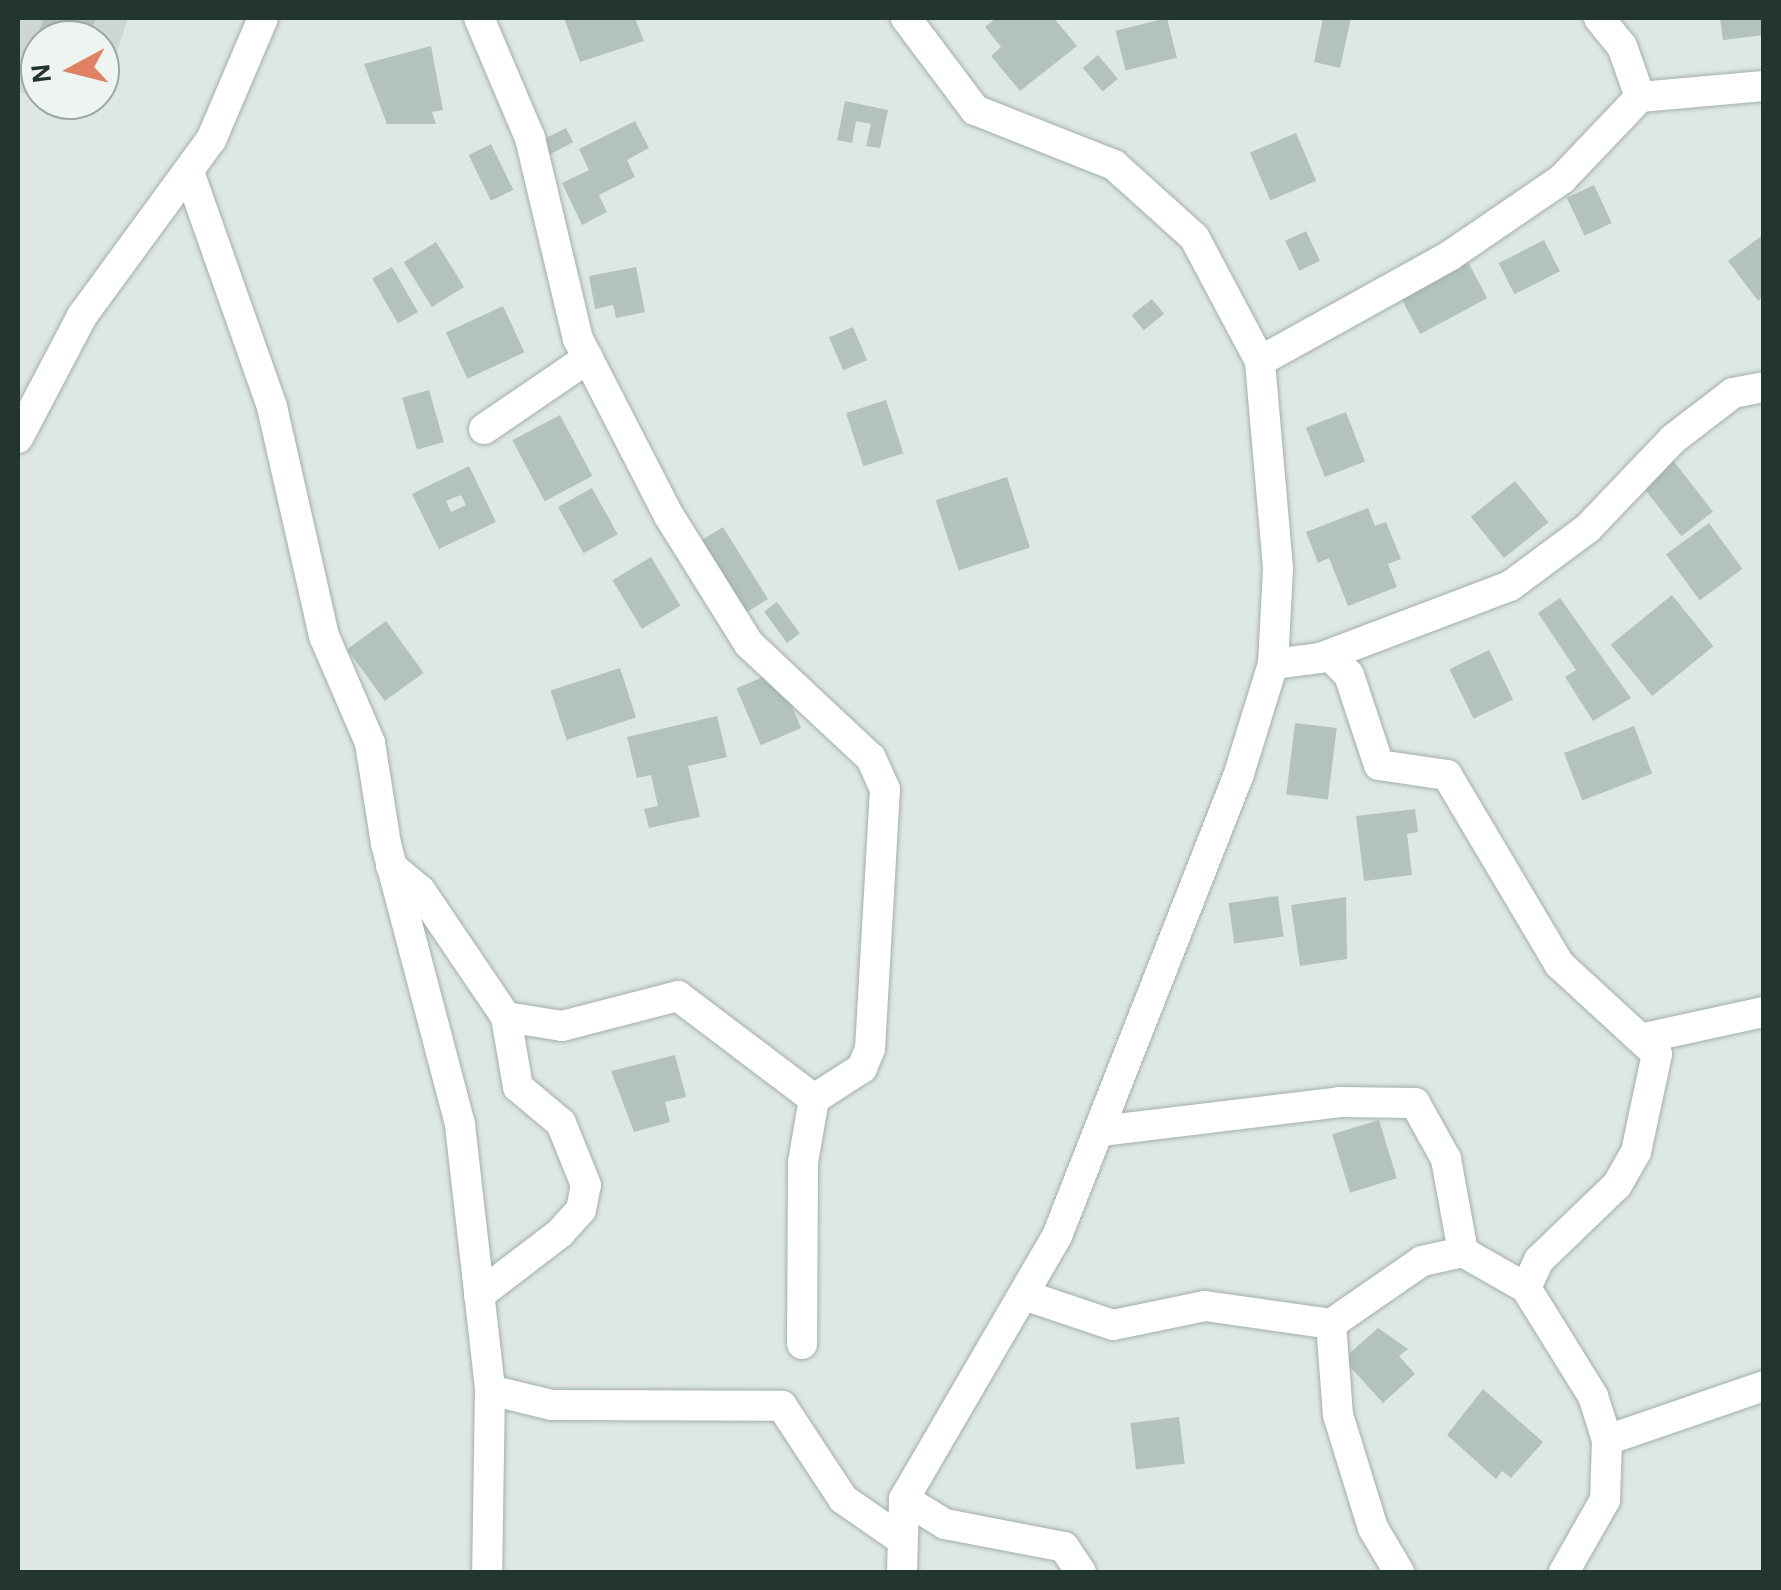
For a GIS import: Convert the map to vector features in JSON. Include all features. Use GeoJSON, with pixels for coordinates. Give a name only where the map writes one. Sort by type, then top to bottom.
{"type":"FeatureCollection","features":[{"type":"Feature","properties":{"kind":"street"},"geometry":{"type":"LineString","coordinates":[[18,438],[126,249],[190,175],[263,18]]}},
{"type":"Feature","properties":{"kind":"street"},"geometry":{"type":"LineString","coordinates":[[480,18],[530,138],[563,297],[588,358],[749,644],[871,758],[885,789],[870,1049],[862,1068],[814,1099],[799,1217],[802,1344]]}},
{"type":"Feature","properties":{"kind":"street"},"geometry":{"type":"LineString","coordinates":[[899,1571],[898,1537],[904,1500],[1024,1295],[1100,1132],[1273,664],[1278,568],[1260,361],[1194,238],[1157,200],[1114,165],[975,110],[906,18]]}},
{"type":"Feature","properties":{"kind":"street"},"geometry":{"type":"LineString","coordinates":[[1599,18],[1622,46],[1640,97]]}},
{"type":"Feature","properties":{"kind":"street"},"geometry":{"type":"LineString","coordinates":[[1260,361],[1451,255],[1562,179],[1640,97],[1764,86]]}},
{"type":"Feature","properties":{"kind":"street"},"geometry":{"type":"LineString","coordinates":[[190,175],[272,407],[324,636],[370,743],[391,866],[460,1125],[490,1390],[486,1572]]}},
{"type":"Feature","properties":{"kind":"street"},"geometry":{"type":"LineString","coordinates":[[484,429],[588,358]]}},
{"type":"Feature","properties":{"kind":"street"},"geometry":{"type":"LineString","coordinates":[[1273,664],[1330,655],[1473,604],[1536,570],[1673,439],[1734,393],[1764,387]]}},
{"type":"Feature","properties":{"kind":"street"},"geometry":{"type":"LineString","coordinates":[[1330,655],[1349,675],[1379,764],[1447,775],[1559,964],[1649,1037],[1659,1069],[1636,1152],[1616,1185],[1539,1260],[1526,1288]]}},
{"type":"Feature","properties":{"kind":"street"},"geometry":{"type":"LineString","coordinates":[[391,866],[420,890],[506,1017],[518,1087],[562,1123],[586,1184],[581,1210],[560,1233],[480,1295]]}},
{"type":"Feature","properties":{"kind":"street"},"geometry":{"type":"LineString","coordinates":[[506,1017],[562,1026],[678,996],[814,1099]]}},
{"type":"Feature","properties":{"kind":"street"},"geometry":{"type":"LineString","coordinates":[[1649,1037],[1764,1012]]}},
{"type":"Feature","properties":{"kind":"street"},"geometry":{"type":"LineString","coordinates":[[1100,1132],[1340,1102],[1415,1104],[1446,1159],[1463,1252]]}},
{"type":"Feature","properties":{"kind":"street"},"geometry":{"type":"LineString","coordinates":[[1024,1295],[1112,1325],[1205,1306],[1331,1324],[1422,1262],[1463,1252],[1526,1288],[1593,1396],[1607,1440],[1605,1500],[1564,1572]]}},
{"type":"Feature","properties":{"kind":"street"},"geometry":{"type":"LineString","coordinates":[[1331,1324],[1338,1415],[1373,1528],[1399,1572]]}},
{"type":"Feature","properties":{"kind":"street"},"geometry":{"type":"LineString","coordinates":[[1607,1440],[1764,1386]]}},
{"type":"Feature","properties":{"kind":"street"},"geometry":{"type":"LineString","coordinates":[[490,1390],[552,1406],[782,1406],[844,1499],[898,1537]]}},
{"type":"Feature","properties":{"kind":"street"},"geometry":{"type":"LineString","coordinates":[[904,1500],[945,1524],[1064,1547],[1081,1572]]}},
{"type":"Feature","properties":{"kind":"shaded area"},"geometry":{"type":"Polygon","coordinates":[[[18,18],[128,18],[120,43],[120,20],[20,20],[18,92],[18,18]]]}},
{"type":"Feature","properties":{"kind":"building"},"geometry":{"type":"Polygon","coordinates":[[[44,18],[96,18],[95,20],[44,18]]]}},
{"type":"Feature","properties":{"kind":"building"},"geometry":{"type":"Polygon","coordinates":[[[564,18],[635,18],[644,41],[580,62],[564,18]]]}},
{"type":"Feature","properties":{"kind":"building"},"geometry":{"type":"Polygon","coordinates":[[[996,18],[1054,18],[1077,46],[1020,91],[991,56],[1001,47],[985,27],[996,18]]]}},
{"type":"Feature","properties":{"kind":"building"},"geometry":{"type":"Polygon","coordinates":[[[1167,18],[1177,58],[1125,71],[1116,31],[1167,18]]]}},
{"type":"Feature","properties":{"kind":"building"},"geometry":{"type":"Polygon","coordinates":[[[1323,18],[1351,18],[1340,68],[1314,62],[1323,18]]]}},
{"type":"Feature","properties":{"kind":"building"},"geometry":{"type":"Polygon","coordinates":[[[1720,18],[1764,18],[1764,35],[1723,40],[1720,18]]]}},
{"type":"Feature","properties":{"kind":"building"},"geometry":{"type":"Polygon","coordinates":[[[431,46],[443,110],[432,112],[436,124],[387,124],[364,64],[431,46]]]}},
{"type":"Feature","properties":{"kind":"building"},"geometry":{"type":"Polygon","coordinates":[[[1098,55],[1118,79],[1103,92],[1083,68],[1098,55]]]}},
{"type":"Feature","properties":{"kind":"building"},"geometry":{"type":"Polygon","coordinates":[[[845,101],[888,110],[880,148],[866,146],[871,124],[856,121],[852,143],[837,140],[845,101]]]}},
{"type":"Feature","properties":{"kind":"building"},"geometry":{"type":"Polygon","coordinates":[[[635,121],[649,148],[627,160],[635,177],[599,195],[607,212],[582,225],[562,183],[589,170],[579,149],[635,121]]]}},
{"type":"Feature","properties":{"kind":"building"},"geometry":{"type":"Polygon","coordinates":[[[566,128],[573,142],[547,156],[539,142],[566,128]]]}},
{"type":"Feature","properties":{"kind":"building"},"geometry":{"type":"Polygon","coordinates":[[[1296,133],[1316,181],[1270,200],[1250,153],[1296,133]]]}},
{"type":"Feature","properties":{"kind":"building"},"geometry":{"type":"Polygon","coordinates":[[[491,144],[513,190],[491,201],[469,155],[491,144]]]}},
{"type":"Feature","properties":{"kind":"building"},"geometry":{"type":"Polygon","coordinates":[[[1594,185],[1612,223],[1585,236],[1567,198],[1594,185]]]}},
{"type":"Feature","properties":{"kind":"building"},"geometry":{"type":"Polygon","coordinates":[[[1306,231],[1320,261],[1299,271],[1285,241],[1306,231]]]}},
{"type":"Feature","properties":{"kind":"building"},"geometry":{"type":"Polygon","coordinates":[[[1764,234],[1764,296],[1758,301],[1728,261],[1764,234]]]}},
{"type":"Feature","properties":{"kind":"building"},"geometry":{"type":"Polygon","coordinates":[[[1544,240],[1560,271],[1514,294],[1499,263],[1544,240]]]}},
{"type":"Feature","properties":{"kind":"building"},"geometry":{"type":"Polygon","coordinates":[[[436,242],[464,287],[432,307],[404,262],[436,242]]]}},
{"type":"Feature","properties":{"kind":"building"},"geometry":{"type":"Polygon","coordinates":[[[1468,262],[1487,298],[1420,334],[1401,298],[1468,262]]]}},
{"type":"Feature","properties":{"kind":"building"},"geometry":{"type":"Polygon","coordinates":[[[392,267],[418,312],[398,324],[372,278],[392,267]]]}},
{"type":"Feature","properties":{"kind":"building"},"geometry":{"type":"Polygon","coordinates":[[[636,267],[645,312],[616,318],[613,305],[595,309],[589,276],[636,267]]]}},
{"type":"Feature","properties":{"kind":"building"},"geometry":{"type":"Polygon","coordinates":[[[1152,299],[1164,314],[1144,330],[1132,315],[1152,299]]]}},
{"type":"Feature","properties":{"kind":"building"},"geometry":{"type":"Polygon","coordinates":[[[503,306],[525,352],[467,379],[446,333],[503,306]]]}},
{"type":"Feature","properties":{"kind":"building"},"geometry":{"type":"Polygon","coordinates":[[[853,327],[867,360],[843,370],[829,337],[853,327]]]}},
{"type":"Feature","properties":{"kind":"building"},"geometry":{"type":"Polygon","coordinates":[[[429,390],[444,442],[417,450],[402,398],[429,390]]]}},
{"type":"Feature","properties":{"kind":"building"},"geometry":{"type":"Polygon","coordinates":[[[886,400],[903,453],[863,466],[846,413],[886,400]]]}},
{"type":"Feature","properties":{"kind":"building"},"geometry":{"type":"Polygon","coordinates":[[[1346,412],[1365,461],[1325,477],[1306,427],[1346,412]]]}},
{"type":"Feature","properties":{"kind":"building"},"geometry":{"type":"Polygon","coordinates":[[[560,415],[592,476],[545,501],[512,440],[560,415]]]}},
{"type":"Feature","properties":{"kind":"building"},"geometry":{"type":"Polygon","coordinates":[[[1668,454],[1713,512],[1681,536],[1636,479],[1668,454]]]}},
{"type":"Feature","properties":{"kind":"building"},"geometry":{"type":"Polygon","coordinates":[[[469,466],[496,522],[439,549],[412,494],[469,466]],[[461,495],[446,501],[451,512],[466,505],[461,495]]]}},
{"type":"Feature","properties":{"kind":"building"},"geometry":{"type":"Polygon","coordinates":[[[1007,477],[1030,547],[959,571],[936,500],[1007,477]]]}},
{"type":"Feature","properties":{"kind":"building"},"geometry":{"type":"Polygon","coordinates":[[[1515,481],[1548,522],[1504,558],[1471,517],[1515,481]]]}},
{"type":"Feature","properties":{"kind":"building"},"geometry":{"type":"Polygon","coordinates":[[[592,488],[618,534],[584,553],[558,507],[592,488]]]}},
{"type":"Feature","properties":{"kind":"building"},"geometry":{"type":"Polygon","coordinates":[[[1368,508],[1375,526],[1386,522],[1401,559],[1388,564],[1397,587],[1348,606],[1329,558],[1318,563],[1306,532],[1368,508]]]}},
{"type":"Feature","properties":{"kind":"building"},"geometry":{"type":"Polygon","coordinates":[[[1709,523],[1743,569],[1700,600],[1666,554],[1709,523]]]}},
{"type":"Feature","properties":{"kind":"building"},"geometry":{"type":"Polygon","coordinates":[[[723,527],[768,599],[747,612],[702,540],[723,527]]]}},
{"type":"Feature","properties":{"kind":"building"},"geometry":{"type":"Polygon","coordinates":[[[651,557],[680,606],[642,629],[612,580],[651,557]]]}},
{"type":"Feature","properties":{"kind":"building"},"geometry":{"type":"Polygon","coordinates":[[[1672,595],[1714,646],[1652,696],[1611,645],[1672,595]]]}},
{"type":"Feature","properties":{"kind":"building"},"geometry":{"type":"Polygon","coordinates":[[[1560,598],[1631,698],[1593,721],[1565,677],[1576,670],[1538,613],[1560,598]]]}},
{"type":"Feature","properties":{"kind":"building"},"geometry":{"type":"Polygon","coordinates":[[[777,602],[800,634],[787,643],[764,611],[777,602]]]}},
{"type":"Feature","properties":{"kind":"building"},"geometry":{"type":"Polygon","coordinates":[[[386,621],[424,673],[385,701],[347,649],[386,621]]]}},
{"type":"Feature","properties":{"kind":"building"},"geometry":{"type":"Polygon","coordinates":[[[1489,650],[1513,699],[1474,719],[1449,669],[1489,650]]]}},
{"type":"Feature","properties":{"kind":"building"},"geometry":{"type":"Polygon","coordinates":[[[620,668],[636,717],[567,740],[551,691],[620,668]]]}},
{"type":"Feature","properties":{"kind":"building"},"geometry":{"type":"Polygon","coordinates":[[[777,671],[801,728],[761,745],[736,688],[777,671]]]}},
{"type":"Feature","properties":{"kind":"building"},"geometry":{"type":"Polygon","coordinates":[[[717,716],[727,757],[688,766],[700,817],[649,828],[644,809],[658,806],[651,775],[637,778],[627,737],[717,716]]]}},
{"type":"Feature","properties":{"kind":"building"},"geometry":{"type":"Polygon","coordinates":[[[1295,723],[1337,728],[1328,800],[1286,794],[1295,723]]]}},
{"type":"Feature","properties":{"kind":"building"},"geometry":{"type":"Polygon","coordinates":[[[1634,726],[1652,774],[1582,800],[1564,753],[1634,726]]]}},
{"type":"Feature","properties":{"kind":"building"},"geometry":{"type":"Polygon","coordinates":[[[1415,809],[1418,832],[1407,834],[1412,875],[1364,881],[1356,816],[1415,809]]]}},
{"type":"Feature","properties":{"kind":"building"},"geometry":{"type":"Polygon","coordinates":[[[1278,896],[1284,937],[1234,944],[1228,903],[1278,896]]]}},
{"type":"Feature","properties":{"kind":"building"},"geometry":{"type":"Polygon","coordinates":[[[1346,897],[1347,959],[1300,966],[1291,905],[1346,897]]]}},
{"type":"Feature","properties":{"kind":"building"},"geometry":{"type":"Polygon","coordinates":[[[675,1055],[686,1097],[665,1102],[670,1122],[634,1132],[611,1071],[675,1055]]]}},
{"type":"Feature","properties":{"kind":"building"},"geometry":{"type":"Polygon","coordinates":[[[1379,1120],[1397,1178],[1350,1193],[1332,1134],[1379,1120]]]}},
{"type":"Feature","properties":{"kind":"building"},"geometry":{"type":"Polygon","coordinates":[[[1378,1328],[1408,1349],[1399,1356],[1415,1374],[1383,1403],[1343,1359],[1378,1328]]]}},
{"type":"Feature","properties":{"kind":"building"},"geometry":{"type":"Polygon","coordinates":[[[1483,1389],[1543,1442],[1511,1478],[1502,1471],[1496,1479],[1447,1435],[1483,1389]]]}},
{"type":"Feature","properties":{"kind":"building"},"geometry":{"type":"Polygon","coordinates":[[[1179,1417],[1185,1464],[1136,1470],[1130,1423],[1179,1417]]]}}]}
